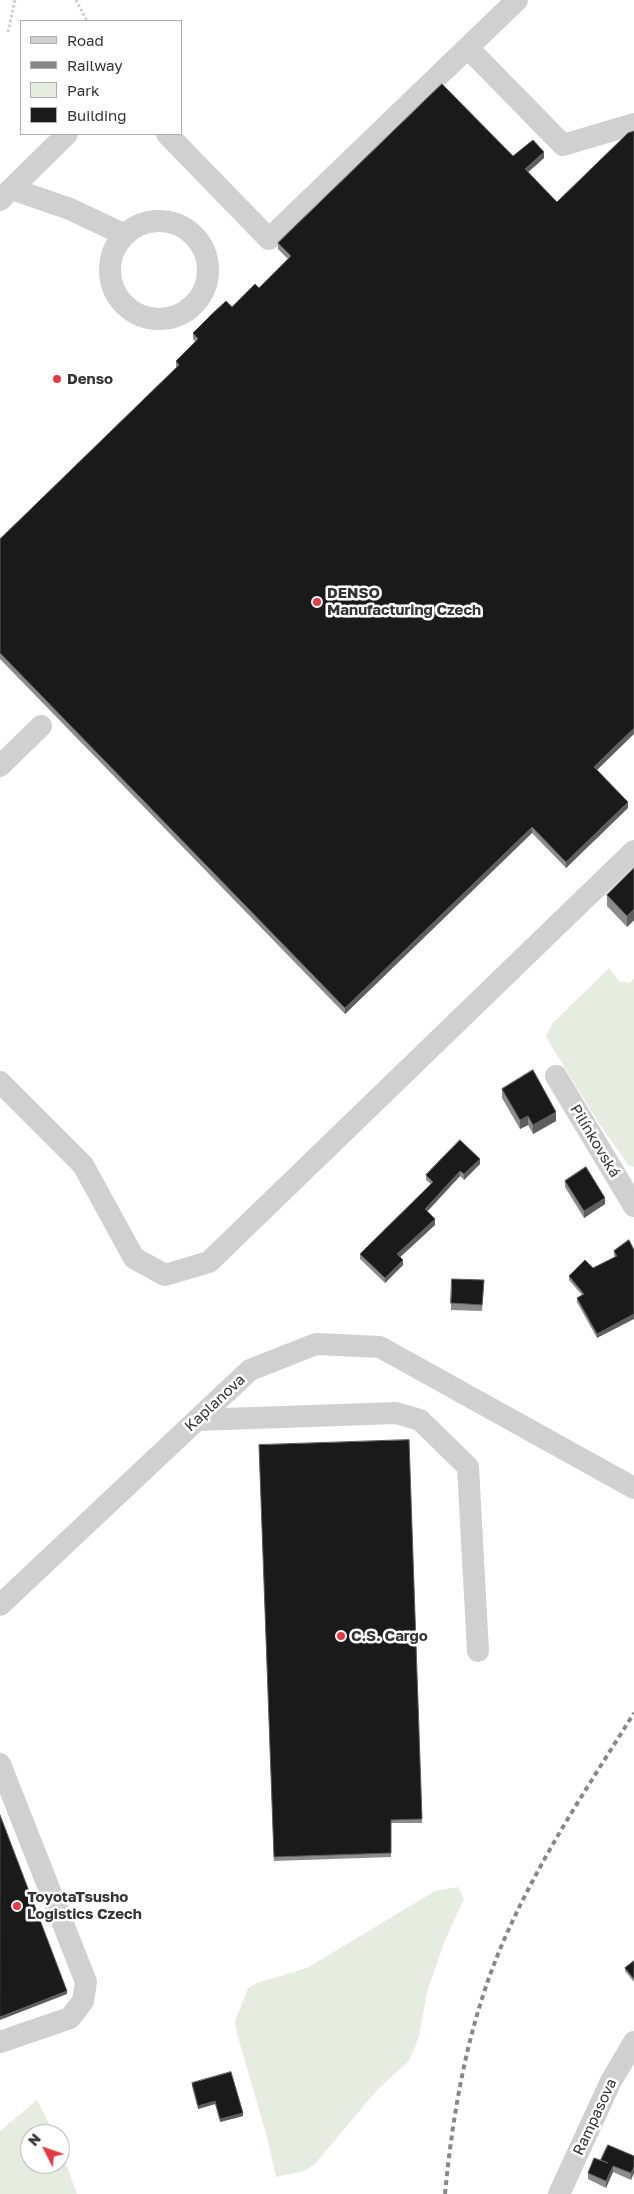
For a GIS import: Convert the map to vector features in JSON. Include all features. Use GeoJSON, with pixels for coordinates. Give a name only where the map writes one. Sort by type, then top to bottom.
{"type":"FeatureCollection","features":[{"type":"Feature","properties":{"kind":"street"},"geometry":{"type":"LineString","coordinates":[[169,135],[270,239],[517,0]]}},
{"type":"Feature","properties":{"kind":"street"},"geometry":{"type":"LineString","coordinates":[[468,48],[563,145],[634,124]]}},
{"type":"Feature","properties":{"kind":"street"},"geometry":{"type":"LineString","coordinates":[[6,195],[66,135]]}},
{"type":"Feature","properties":{"kind":"street"},"geometry":{"type":"LineString","coordinates":[[6,195],[70,208],[125,235]]}},
{"type":"Feature","properties":{"kind":"street"},"geometry":{"type":"LineString","coordinates":[[156,221],[179,225],[197,239],[207,260],[208,272],[206,284],[194,305],[184,312],[161,319],[138,314],[128,308],[114,289],[110,272],[112,255],[125,235],[140,225],[156,221]]}},
{"type":"Feature","properties":{"kind":"street"},"geometry":{"type":"LineString","coordinates":[[0,766],[41,726]]}},
{"type":"Feature","properties":{"kind":"street"},"geometry":{"type":"LineString","coordinates":[[0,1082],[83,1165],[134,1258],[165,1275],[209,1262],[634,851]]}},
{"type":"Feature","properties":{"kind":"street","name":"Pilínkovská"},"geometry":{"type":"LineString","coordinates":[[556,1076],[634,1206]]}},
{"type":"Feature","properties":{"kind":"street","name":"Kaplanova"},"geometry":{"type":"LineString","coordinates":[[0,1605],[250,1370],[316,1344],[380,1347],[634,1488]]}},
{"type":"Feature","properties":{"kind":"street"},"geometry":{"type":"LineString","coordinates":[[197,1420],[396,1413],[420,1420],[468,1467],[478,1651]]}},
{"type":"Feature","properties":{"kind":"street"},"geometry":{"type":"LineString","coordinates":[[0,1764],[86,1982],[83,2001],[70,2018],[0,2042]]}},
{"type":"Feature","properties":{"kind":"street","name":"Rampasova"},"geometry":{"type":"LineString","coordinates":[[558,2194],[611,2081],[634,2042]]}},
{"type":"Feature","properties":{"kind":"path"},"geometry":{"type":"LineString","coordinates":[[8,32],[15,0]]}},
{"type":"Feature","properties":{"kind":"path"},"geometry":{"type":"LineString","coordinates":[[76,0],[86,20]]}},
{"type":"Feature","properties":{"kind":"green space"},"geometry":{"type":"Polygon","coordinates":[[[609,968],[619,981],[630,983],[634,978],[634,1167],[628,1165],[598,1122],[546,1037],[552,1024],[609,968]]]}},
{"type":"Feature","properties":{"kind":"green space"},"geometry":{"type":"Polygon","coordinates":[[[458,1887],[464,1899],[445,1940],[427,1992],[419,2037],[409,2061],[378,2089],[314,2165],[304,2171],[276,2177],[235,2021],[248,1988],[257,1983],[307,1968],[435,1891],[458,1887]]]}},
{"type":"Feature","properties":{"kind":"green space"},"geometry":{"type":"Polygon","coordinates":[[[37,2100],[49,2124],[20,2124],[20,2174],[70,2174],[77,2194],[0,2194],[0,2131],[37,2100]]]}},
{"type":"Feature","properties":{"kind":"building","name":"DENSO Manufacturing Czech"},"geometry":{"type":"Polygon","coordinates":[[[442,84],[513,156],[533,140],[544,152],[525,169],[557,202],[628,133],[634,131],[634,728],[594,767],[628,802],[566,862],[532,827],[345,1008],[0,653],[0,539],[179,365],[176,361],[198,339],[193,333],[213,313],[226,301],[232,307],[255,284],[259,288],[291,256],[278,243],[442,84]]]}},
{"type":"Feature","properties":{"kind":"building"},"geometry":{"type":"Polygon","coordinates":[[[634,868],[634,909],[627,916],[607,895],[634,868]]]}},
{"type":"Feature","properties":{"kind":"building"},"geometry":{"type":"Polygon","coordinates":[[[533,1070],[556,1112],[533,1125],[528,1116],[520,1120],[502,1089],[533,1070]]]}},
{"type":"Feature","properties":{"kind":"building"},"geometry":{"type":"Polygon","coordinates":[[[460,1140],[480,1159],[464,1174],[460,1171],[425,1209],[435,1219],[397,1254],[403,1260],[385,1278],[360,1254],[433,1182],[426,1175],[460,1140]]]}},
{"type":"Feature","properties":{"kind":"building"},"geometry":{"type":"Polygon","coordinates":[[[586,1167],[605,1198],[584,1211],[565,1181],[586,1167]]]}},
{"type":"Feature","properties":{"kind":"building"},"geometry":{"type":"Polygon","coordinates":[[[629,1240],[634,1250],[634,1314],[597,1334],[577,1298],[584,1294],[569,1276],[585,1260],[593,1268],[617,1256],[614,1251],[629,1240]]]}},
{"type":"Feature","properties":{"kind":"building"},"geometry":{"type":"Polygon","coordinates":[[[452,1279],[484,1280],[482,1305],[451,1303],[452,1279]]]}},
{"type":"Feature","properties":{"kind":"building","name":"C.S. Cargo"},"geometry":{"type":"Polygon","coordinates":[[[409,1440],[422,1819],[391,1820],[391,1853],[274,1857],[259,1445],[409,1440]]]}},
{"type":"Feature","properties":{"kind":"building","name":"ToyotaTsusho Logistics Czech"},"geometry":{"type":"Polygon","coordinates":[[[0,1815],[67,1991],[0,2017],[0,1815]]]}},
{"type":"Feature","properties":{"kind":"building"},"geometry":{"type":"Polygon","coordinates":[[[634,1961],[634,1979],[625,1968],[634,1961]]]}},
{"type":"Feature","properties":{"kind":"building"},"geometry":{"type":"Polygon","coordinates":[[[231,2072],[243,2113],[220,2119],[215,2101],[198,2106],[192,2083],[231,2072]]]}},
{"type":"Feature","properties":{"kind":"building"},"geometry":{"type":"Polygon","coordinates":[[[608,2145],[634,2156],[634,2167],[631,2173],[613,2166],[606,2181],[588,2173],[594,2158],[608,2163],[601,2160],[608,2145]]]}},
{"type":"Feature","properties":{"kind":"railway"},"geometry":{"type":"LineString","coordinates":[[445,2194],[452,2131],[464,2068],[479,2007],[489,1977],[515,1916],[546,1856],[634,1713]]}},
{"type":"Feature","properties":{"kind":"place","name":"Denso"},"geometry":{"type":"Point","coordinates":[57,379]}},
{"type":"Feature","properties":{"kind":"place","name":"DENSO Manufacturing Czech"},"geometry":{"type":"Point","coordinates":[317,602]}},
{"type":"Feature","properties":{"kind":"place","name":"C.S. Cargo"},"geometry":{"type":"Point","coordinates":[341,1636]}},
{"type":"Feature","properties":{"kind":"place","name":"ToyotaTsusho Logistics Czech"},"geometry":{"type":"Point","coordinates":[17,1906]}}]}
